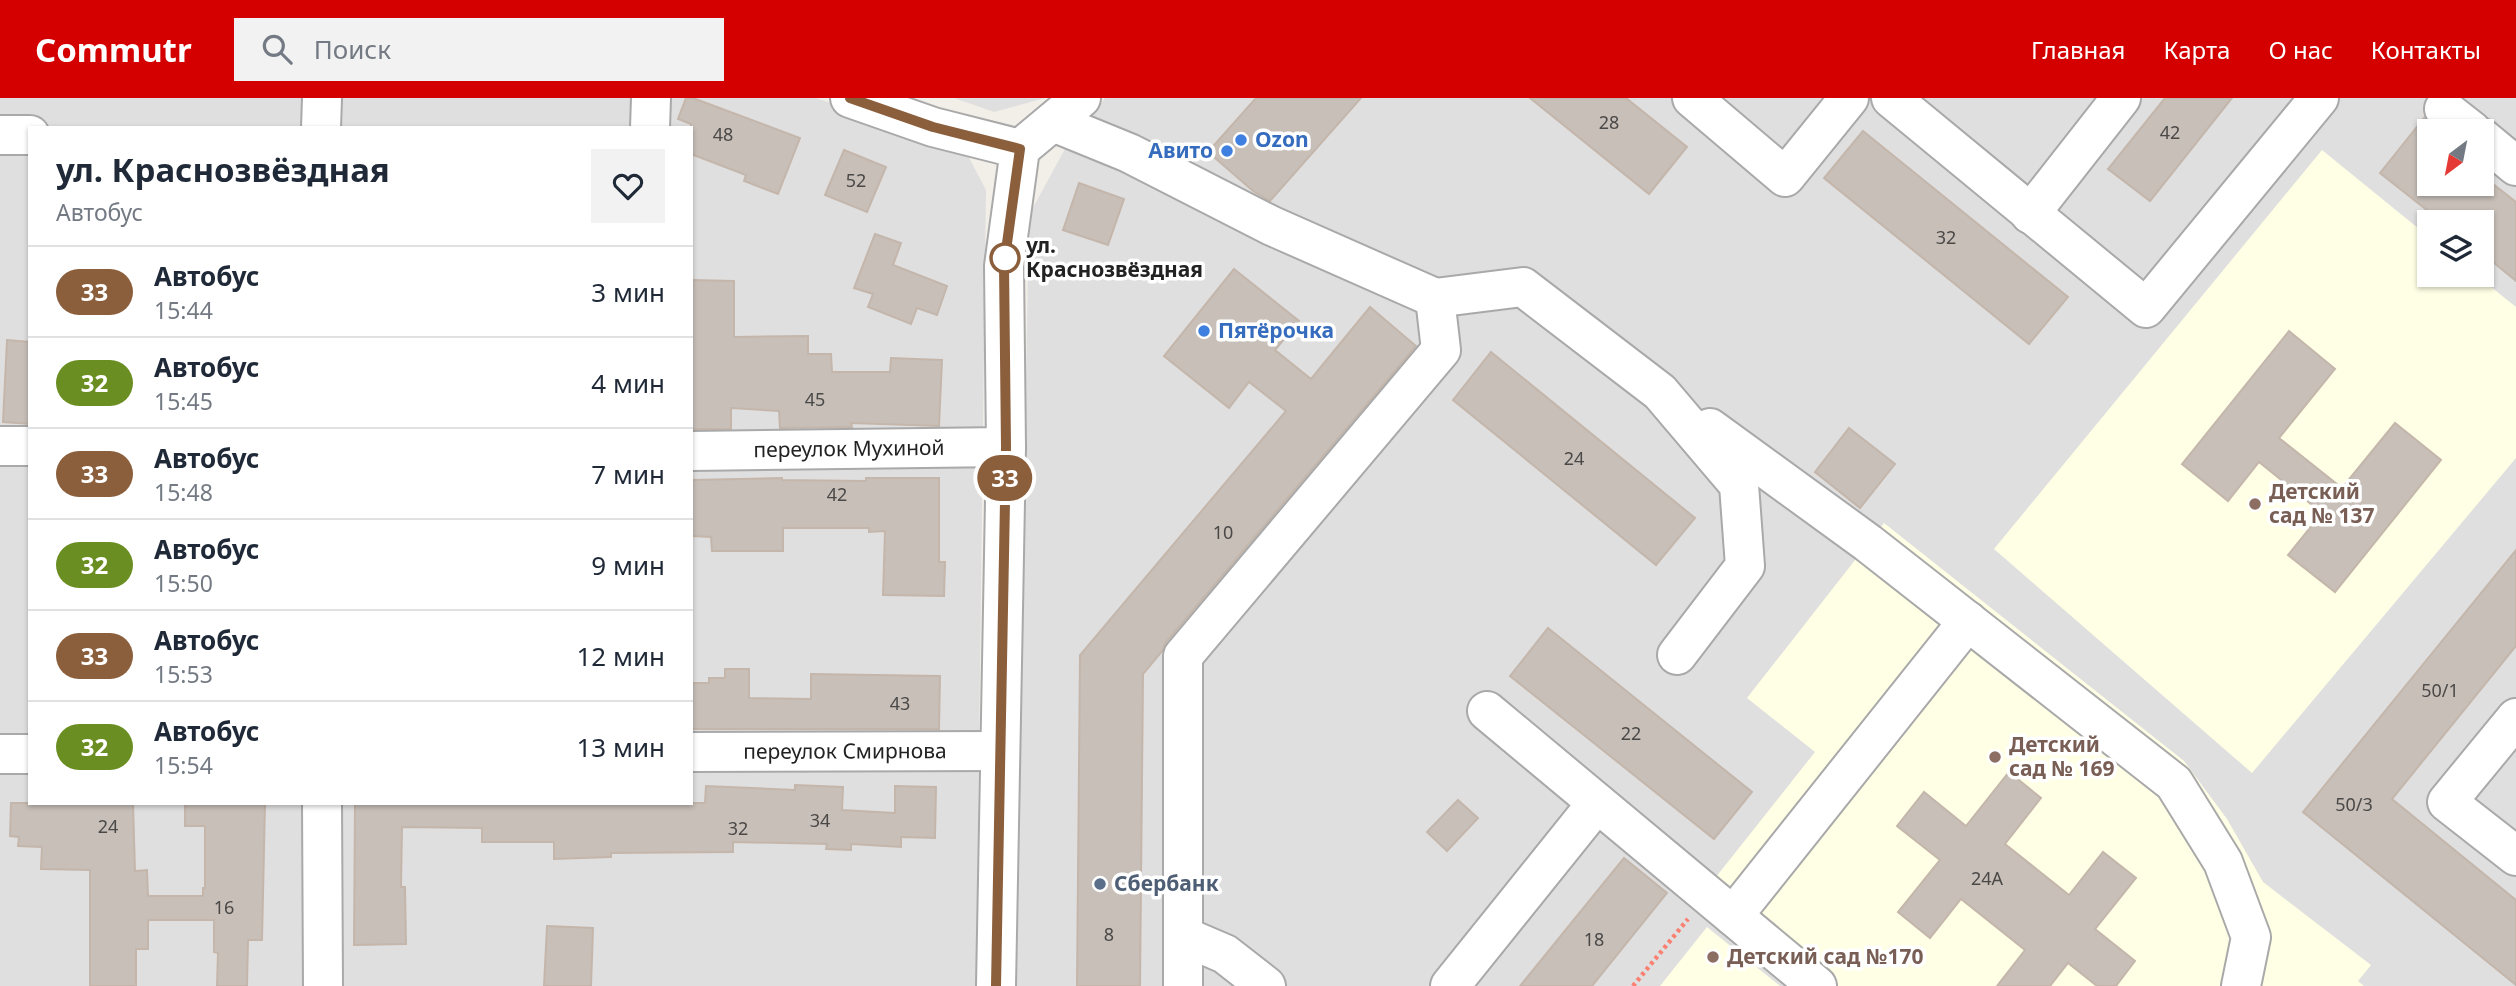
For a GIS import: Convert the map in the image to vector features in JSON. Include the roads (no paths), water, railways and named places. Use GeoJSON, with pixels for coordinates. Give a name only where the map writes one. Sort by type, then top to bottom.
{"type":"FeatureCollection","features":[{"type":"Feature","properties":{"kind":"street"},"geometry":{"type":"LineString","coordinates":[[321,126],[322,98]]}},
{"type":"Feature","properties":{"kind":"street"},"geometry":{"type":"LineString","coordinates":[[650,98],[650,126]]}},
{"type":"Feature","properties":{"kind":"street"},"geometry":{"type":"LineString","coordinates":[[850,98],[933,127],[1020,149]]}},
{"type":"Feature","properties":{"kind":"street"},"geometry":{"type":"LineString","coordinates":[[1692,98],[1785,177],[1849,98]]}},
{"type":"Feature","properties":{"kind":"street"},"geometry":{"type":"LineString","coordinates":[[1891,98],[2146,308],[2319,98]]}},
{"type":"Feature","properties":{"kind":"street"},"geometry":{"type":"LineString","coordinates":[[2030,214],[2121,98]]}},
{"type":"Feature","properties":{"kind":"street"},"geometry":{"type":"LineString","coordinates":[[996,986],[1006,447],[1004,265],[1020,149],[1068,110],[1129,153],[1272,226],[1436,298],[1523,287],[1660,392],[1868,543],[2174,783],[2223,862],[2251,937],[2241,986]]}},
{"type":"Feature","properties":{"kind":"street"},"geometry":{"type":"LineString","coordinates":[[0,135],[28,135]]}},
{"type":"Feature","properties":{"kind":"street"},"geometry":{"type":"LineString","coordinates":[[2494,148],[2516,166]]}},
{"type":"Feature","properties":{"kind":"street"},"geometry":{"type":"LineString","coordinates":[[1183,986],[1183,656],[1441,350],[1436,298]]}},
{"type":"Feature","properties":{"kind":"street"},"geometry":{"type":"LineString","coordinates":[[1660,392],[1739,485],[1745,566],[1677,654]]}},
{"type":"Feature","properties":{"kind":"street"},"geometry":{"type":"LineString","coordinates":[[0,446],[28,446]]}},
{"type":"Feature","properties":{"kind":"street","name":"переулок Мухиной"},"geometry":{"type":"LineString","coordinates":[[693,451],[1006,447]]}},
{"type":"Feature","properties":{"kind":"street"},"geometry":{"type":"LineString","coordinates":[[1733,916],[1968,621]]}},
{"type":"Feature","properties":{"kind":"street"},"geometry":{"type":"LineString","coordinates":[[1487,711],[1817,986]]}},
{"type":"Feature","properties":{"kind":"street"},"geometry":{"type":"LineString","coordinates":[[2516,718],[2447,802],[2516,856]]}},
{"type":"Feature","properties":{"kind":"street","name":"переулок Смирнова"},"geometry":{"type":"LineString","coordinates":[[693,752],[999,751]]}},
{"type":"Feature","properties":{"kind":"street"},"geometry":{"type":"LineString","coordinates":[[0,754],[28,754]]}},
{"type":"Feature","properties":{"kind":"street"},"geometry":{"type":"LineString","coordinates":[[1450,986],[1597,803]]}},
{"type":"Feature","properties":{"kind":"street"},"geometry":{"type":"LineString","coordinates":[[322,805],[323,986]]}},
{"type":"Feature","properties":{"kind":"street"},"geometry":{"type":"LineString","coordinates":[[1183,936],[1225,954],[1266,986]]}},
{"type":"Feature","properties":{"kind":"place","name":"Ozon"},"geometry":{"type":"Point","coordinates":[1241,140]}},
{"type":"Feature","properties":{"kind":"place","name":"Авито"},"geometry":{"type":"Point","coordinates":[1227,151]}},
{"type":"Feature","properties":{"kind":"place","name":"ул. Краснозвёздная"},"geometry":{"type":"Point","coordinates":[1005,258]}},
{"type":"Feature","properties":{"kind":"place","name":"Пятёрочка"},"geometry":{"type":"Point","coordinates":[1204,331]}},
{"type":"Feature","properties":{"kind":"place","name":"Детский сад № 137"},"geometry":{"type":"Point","coordinates":[2255,504]}},
{"type":"Feature","properties":{"kind":"place","name":"Детский сад № 169"},"geometry":{"type":"Point","coordinates":[1995,757]}},
{"type":"Feature","properties":{"kind":"place","name":"Сбербанк"},"geometry":{"type":"Point","coordinates":[1100,884]}},
{"type":"Feature","properties":{"kind":"place","name":"Детский сад №170"},"geometry":{"type":"Point","coordinates":[1713,957]}}]}
